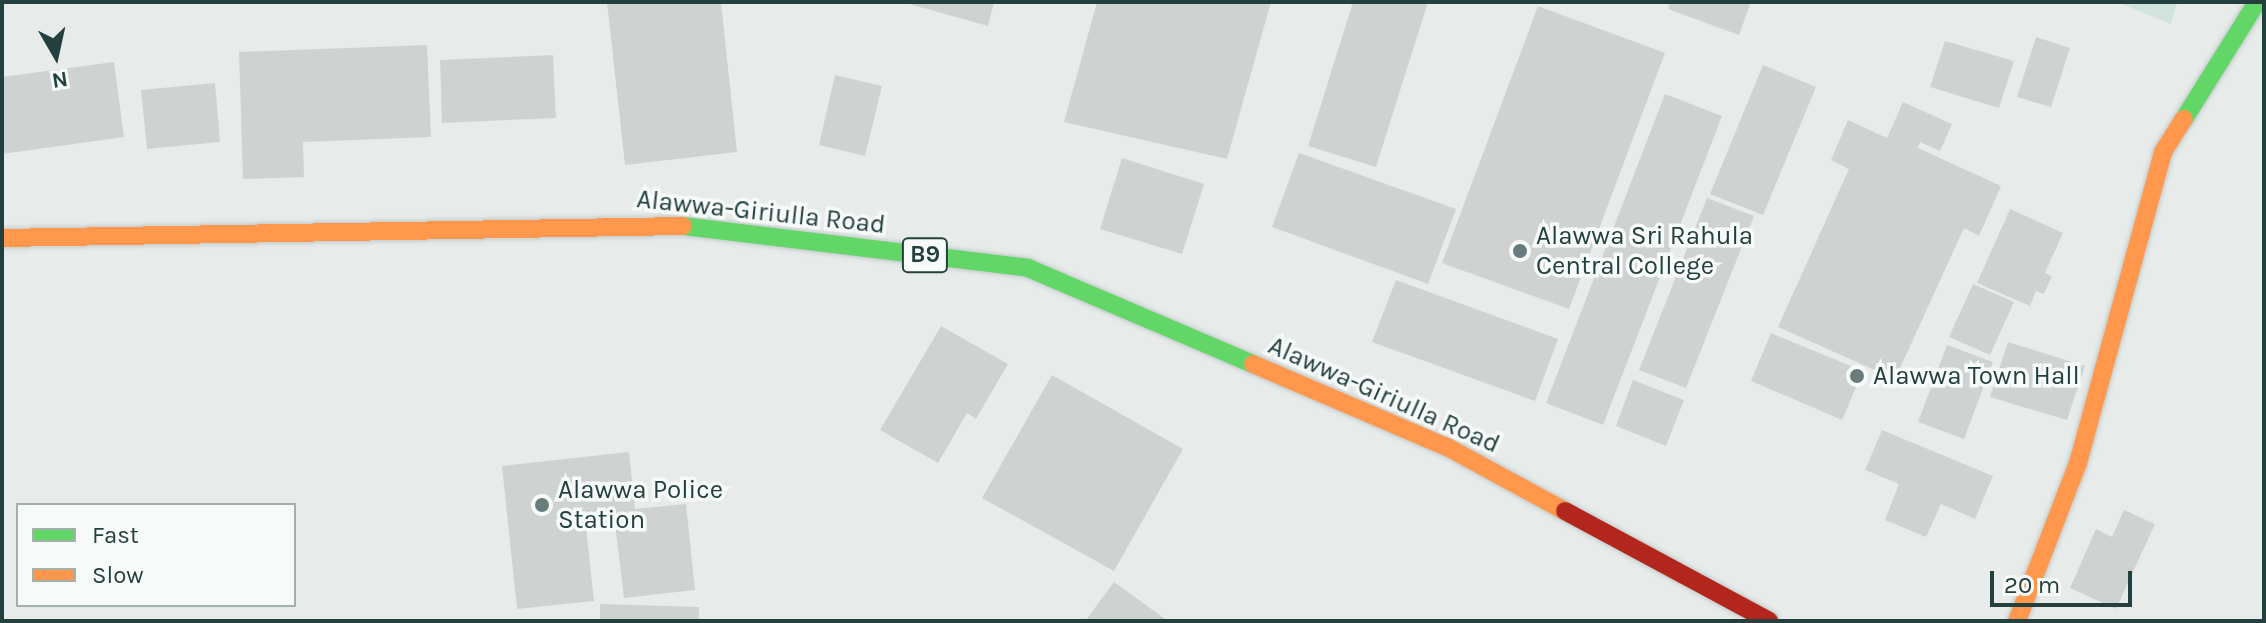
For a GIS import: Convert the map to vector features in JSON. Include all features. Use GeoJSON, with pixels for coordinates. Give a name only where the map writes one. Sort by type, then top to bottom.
{"type":"FeatureCollection","features":[{"type":"Feature","properties":{"kind":"main road"},"geometry":{"type":"LineString","coordinates":[[2017,621],[2078,463],[2163,152],[2257,2]]}},
{"type":"Feature","properties":{"kind":"main road","name":"Alawwa-Giriulla Road"},"geometry":{"type":"LineString","coordinates":[[2,238],[660,223],[1028,268],[1447,447],[1769,621]]}},
{"type":"Feature","properties":{"kind":"green space"},"geometry":{"type":"Polygon","coordinates":[[[2117,2],[2177,2],[2171,24],[2117,2]]]}},
{"type":"Feature","properties":{"kind":"building"},"geometry":{"type":"Polygon","coordinates":[[[607,2],[721,2],[737,152],[625,165],[607,2]]]}},
{"type":"Feature","properties":{"kind":"building"},"geometry":{"type":"Polygon","coordinates":[[[902,2],[994,2],[988,26],[902,2]]]}},
{"type":"Feature","properties":{"kind":"building"},"geometry":{"type":"Polygon","coordinates":[[[1097,2],[1271,2],[1227,159],[1064,122],[1097,2]]]}},
{"type":"Feature","properties":{"kind":"building"},"geometry":{"type":"Polygon","coordinates":[[[1353,2],[1428,2],[1376,167],[1308,146],[1353,2]]]}},
{"type":"Feature","properties":{"kind":"building"},"geometry":{"type":"Polygon","coordinates":[[[1670,2],[1751,2],[1739,35],[1668,9],[1670,2]]]}},
{"type":"Feature","properties":{"kind":"building"},"geometry":{"type":"Polygon","coordinates":[[[1538,6],[1665,53],[1569,309],[1442,263],[1538,6]]]}},
{"type":"Feature","properties":{"kind":"building"},"geometry":{"type":"Polygon","coordinates":[[[2036,37],[2070,48],[2051,107],[2017,97],[2036,37]]]}},
{"type":"Feature","properties":{"kind":"building"},"geometry":{"type":"Polygon","coordinates":[[[1945,41],[2014,61],[1999,108],[1930,87],[1945,41]]]}},
{"type":"Feature","properties":{"kind":"building"},"geometry":{"type":"Polygon","coordinates":[[[427,45],[431,137],[303,142],[304,177],[243,179],[239,52],[427,45]]]}},
{"type":"Feature","properties":{"kind":"building"},"geometry":{"type":"Polygon","coordinates":[[[553,55],[556,118],[442,123],[440,60],[553,55]]]}},
{"type":"Feature","properties":{"kind":"building"},"geometry":{"type":"Polygon","coordinates":[[[114,62],[124,137],[2,154],[2,77],[114,62]]]}},
{"type":"Feature","properties":{"kind":"building"},"geometry":{"type":"Polygon","coordinates":[[[1763,65],[1816,87],[1763,215],[1710,194],[1763,65]]]}},
{"type":"Feature","properties":{"kind":"building"},"geometry":{"type":"Polygon","coordinates":[[[835,75],[882,86],[865,156],[819,145],[835,75]]]}},
{"type":"Feature","properties":{"kind":"building"},"geometry":{"type":"Polygon","coordinates":[[[215,83],[220,142],[147,149],[141,90],[215,83]]]}},
{"type":"Feature","properties":{"kind":"building"},"geometry":{"type":"Polygon","coordinates":[[[1665,94],[1722,116],[1603,425],[1546,403],[1665,94]]]}},
{"type":"Feature","properties":{"kind":"building"},"geometry":{"type":"Polygon","coordinates":[[[1903,102],[1952,124],[1940,151],[1920,142],[1918,148],[2001,186],[1979,236],[1964,228],[1895,379],[1778,327],[1849,169],[1831,160],[1848,120],[1887,138],[1903,102]]]}},
{"type":"Feature","properties":{"kind":"building"},"geometry":{"type":"Polygon","coordinates":[[[1299,153],[1456,209],[1428,284],[1272,227],[1299,153]]]}},
{"type":"Feature","properties":{"kind":"building"},"geometry":{"type":"Polygon","coordinates":[[[1122,158],[1204,184],[1182,254],[1100,229],[1122,158]]]}},
{"type":"Feature","properties":{"kind":"building"},"geometry":{"type":"Polygon","coordinates":[[[1707,198],[1754,216],[1686,388],[1639,370],[1707,198]]]}},
{"type":"Feature","properties":{"kind":"building"},"geometry":{"type":"Polygon","coordinates":[[[2010,209],[2063,233],[2045,273],[2052,276],[2044,294],[2036,291],[2030,306],[1977,283],[2010,209]]]}},
{"type":"Feature","properties":{"kind":"building"},"geometry":{"type":"Polygon","coordinates":[[[1396,280],[1558,339],[1535,401],[1372,342],[1396,280]]]}},
{"type":"Feature","properties":{"kind":"building"},"geometry":{"type":"Polygon","coordinates":[[[1973,284],[2014,302],[1990,355],[1949,337],[1973,284]]]}},
{"type":"Feature","properties":{"kind":"building"},"geometry":{"type":"Polygon","coordinates":[[[941,326],[1008,364],[976,419],[967,413],[938,463],[880,430],[941,326]]]}},
{"type":"Feature","properties":{"kind":"building"},"geometry":{"type":"Polygon","coordinates":[[[1771,333],[1863,371],[1842,420],[1751,381],[1771,333]]]}},
{"type":"Feature","properties":{"kind":"building"},"geometry":{"type":"Polygon","coordinates":[[[2008,342],[2085,366],[2067,420],[1990,397],[2008,342]]]}},
{"type":"Feature","properties":{"kind":"building"},"geometry":{"type":"Polygon","coordinates":[[[1947,345],[1993,362],[1964,439],[1918,422],[1947,345]]]}},
{"type":"Feature","properties":{"kind":"building"},"geometry":{"type":"Polygon","coordinates":[[[1052,375],[1183,449],[1114,571],[982,498],[1052,375]]]}},
{"type":"Feature","properties":{"kind":"building"},"geometry":{"type":"Polygon","coordinates":[[[1633,380],[1684,400],[1666,446],[1616,426],[1633,380]]]}},
{"type":"Feature","properties":{"kind":"building"},"geometry":{"type":"Polygon","coordinates":[[[1882,430],[1993,476],[1975,519],[1941,504],[1926,537],[1885,520],[1899,484],[1865,470],[1882,430]]]}},
{"type":"Feature","properties":{"kind":"building"},"geometry":{"type":"Polygon","coordinates":[[[629,452],[635,509],[686,504],[695,590],[624,598],[615,524],[586,527],[594,601],[517,609],[502,466],[629,452]]]}},
{"type":"Feature","properties":{"kind":"building"},"geometry":{"type":"Polygon","coordinates":[[[2124,510],[2155,524],[2116,609],[2070,588],[2096,529],[2112,537],[2124,510]]]}},
{"type":"Feature","properties":{"kind":"building"},"geometry":{"type":"Polygon","coordinates":[[[1114,582],[1168,621],[1086,620],[1114,582]]]}},
{"type":"Feature","properties":{"kind":"building"},"geometry":{"type":"Polygon","coordinates":[[[600,604],[699,607],[699,621],[600,621],[600,604]]]}},
{"type":"Feature","properties":{"kind":"traffic: fast"},"geometry":{"type":"LineString","coordinates":[[2184,119],[2257,2]]}},
{"type":"Feature","properties":{"kind":"traffic: fast"},"geometry":{"type":"LineString","coordinates":[[683,226],[1028,268],[1253,364]]}},
{"type":"Feature","properties":{"kind":"traffic: slow"},"geometry":{"type":"LineString","coordinates":[[2017,621],[2078,463],[2163,152],[2184,119]]}},
{"type":"Feature","properties":{"kind":"traffic: slow"},"geometry":{"type":"LineString","coordinates":[[2,238],[683,226]]}},
{"type":"Feature","properties":{"kind":"traffic: slow"},"geometry":{"type":"LineString","coordinates":[[1253,364],[1447,447],[1565,511]]}},
{"type":"Feature","properties":{"kind":"traffic: jam"},"geometry":{"type":"LineString","coordinates":[[1565,511],[1769,621]]}},
{"type":"Feature","properties":{"kind":"place","name":"Alawwa Sri Rahula Central College"},"geometry":{"type":"Point","coordinates":[1520,251]}},
{"type":"Feature","properties":{"kind":"place","name":"Alawwa Town Hall"},"geometry":{"type":"Point","coordinates":[1857,376]}},
{"type":"Feature","properties":{"kind":"place","name":"Alawwa Police Station"},"geometry":{"type":"Point","coordinates":[542,505]}}]}
